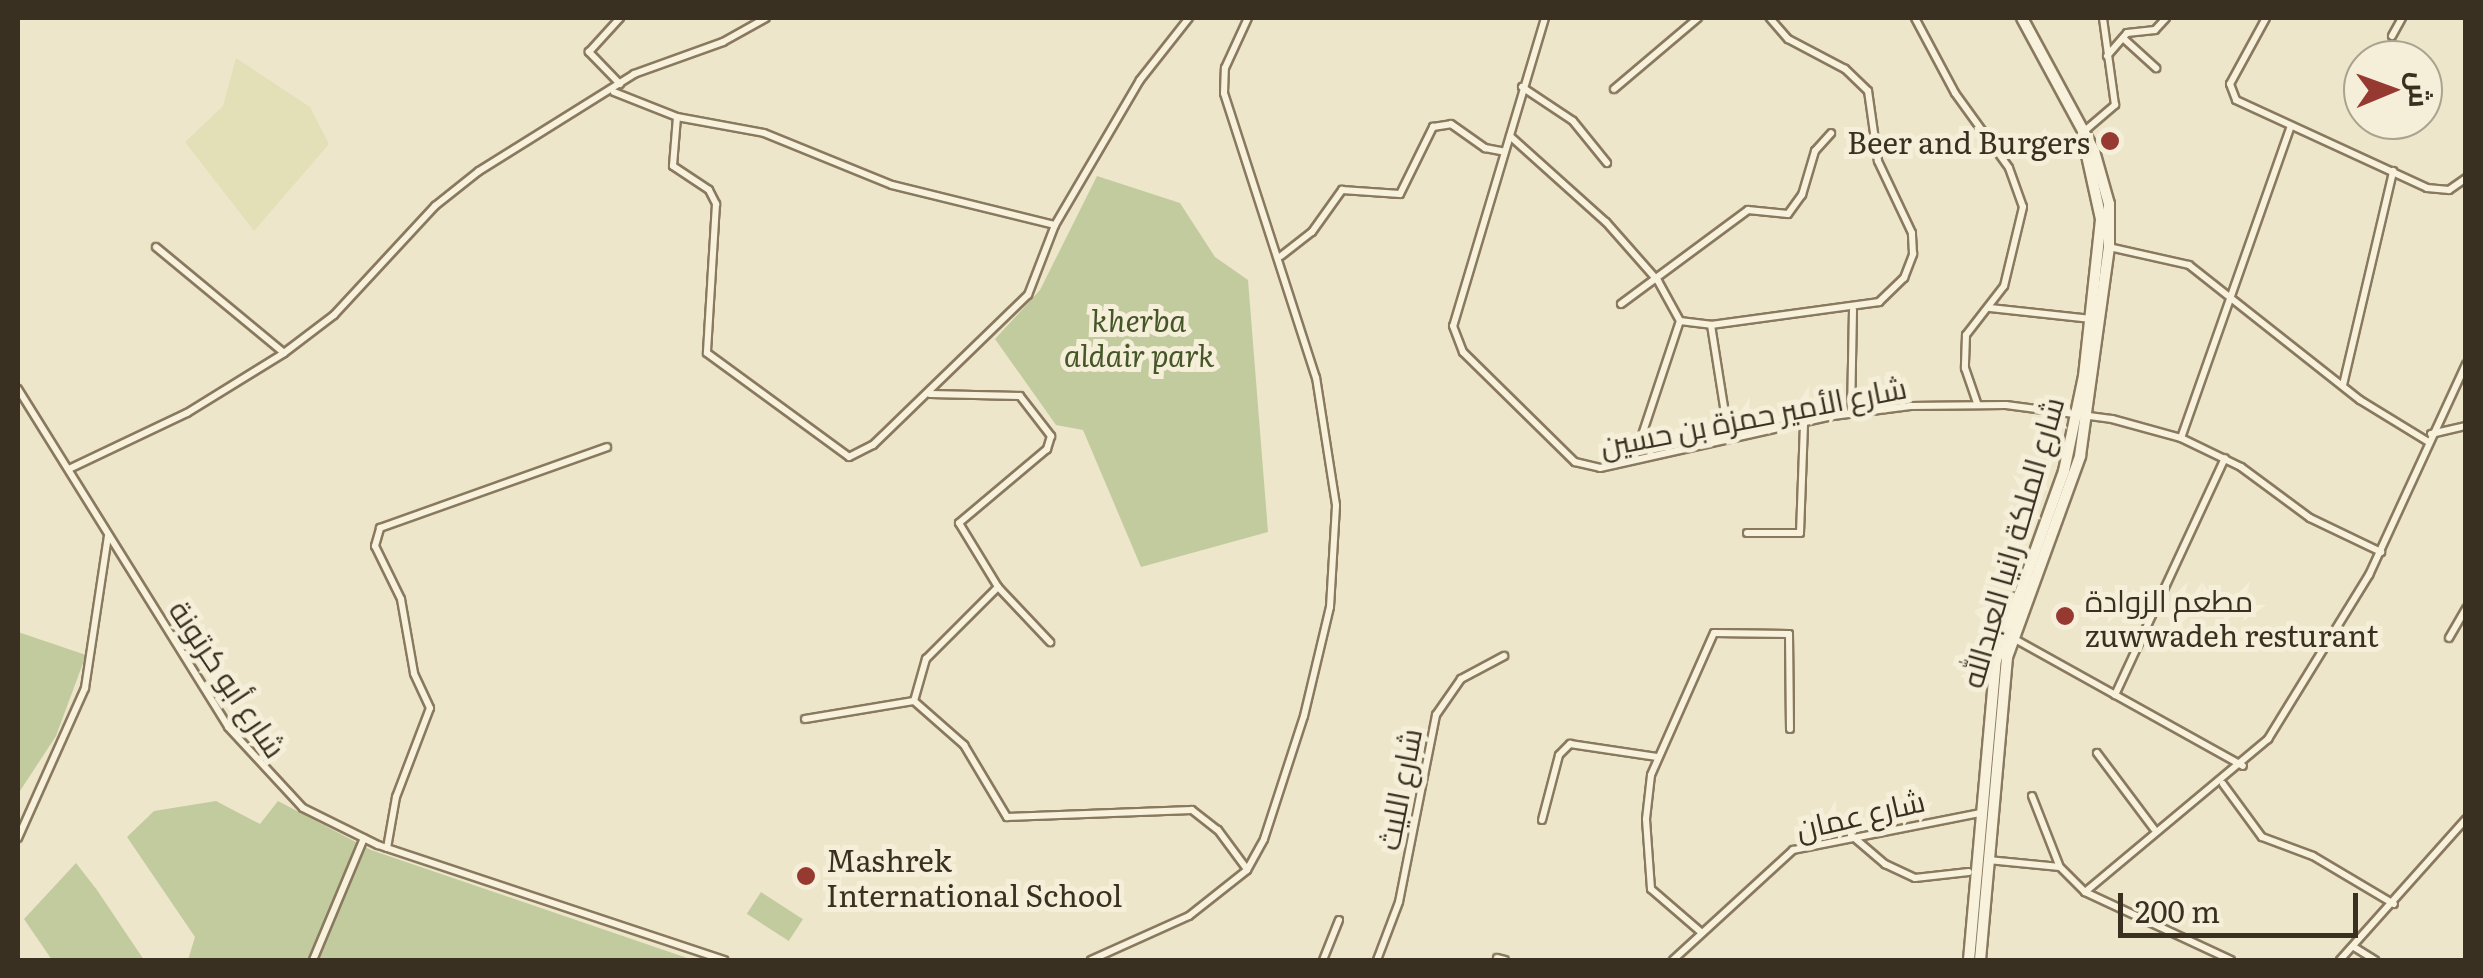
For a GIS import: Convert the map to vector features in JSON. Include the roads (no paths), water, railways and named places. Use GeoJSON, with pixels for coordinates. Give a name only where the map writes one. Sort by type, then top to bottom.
{"type":"FeatureCollection","features":[{"type":"Feature","properties":{"kind":"main road","name":"شارع الملكة رانيا العبدالله"},"geometry":{"type":"LineString","coordinates":[[1980,960],[1996,738],[2013,638],[2064,509],[2109,246],[2106,189],[2022,18]]}},
{"type":"Feature","properties":{"kind":"main road","name":"شارع الملكة رانيا العبدالله"},"geometry":{"type":"LineString","coordinates":[[1969,960],[1996,660],[2082,418],[2101,220],[2082,138]]}},
{"type":"Feature","properties":{"kind":"street"},"geometry":{"type":"LineString","coordinates":[[620,18],[589,52],[620,84]]}},
{"type":"Feature","properties":{"kind":"street"},"geometry":{"type":"LineString","coordinates":[[68,469],[186,413],[284,353],[334,315],[464,181],[614,92],[620,84],[766,18]]}},
{"type":"Feature","properties":{"kind":"street"},"geometry":{"type":"LineString","coordinates":[[677,117],[673,166],[709,190],[716,204],[707,352],[849,457],[874,445],[1028,295],[1055,225],[1140,80],[1189,18]]}},
{"type":"Feature","properties":{"kind":"street"},"geometry":{"type":"LineString","coordinates":[[1091,960],[1189,916],[1247,870],[1264,839],[1304,716],[1336,554],[1328,440],[1280,256],[1248,180],[1224,93],[1225,68],[1248,18]]}},
{"type":"Feature","properties":{"kind":"street","name":"شارع الأمير حمزة بن حسين"},"geometry":{"type":"LineString","coordinates":[[1545,18],[1454,310],[1454,336],[1470,361],[1575,462],[1600,468],[1852,414],[1977,403],[2181,438],[2225,458],[2310,518],[2381,552]]}},
{"type":"Feature","properties":{"kind":"street"},"geometry":{"type":"LineString","coordinates":[[1614,88],[1698,18]]}},
{"type":"Feature","properties":{"kind":"street"},"geometry":{"type":"LineString","coordinates":[[1680,321],[1711,326],[1852,310],[1879,302],[1897,286],[1910,265],[1912,232],[1878,162],[1868,90],[1844,69],[1788,40],[1770,18]]}},
{"type":"Feature","properties":{"kind":"street"},"geometry":{"type":"LineString","coordinates":[[1916,18],[2020,194],[2016,250],[1990,308],[1970,326],[1964,345],[1977,403]]}},
{"type":"Feature","properties":{"kind":"street"},"geometry":{"type":"LineString","coordinates":[[2082,138],[2114,110],[2103,18]]}},
{"type":"Feature","properties":{"kind":"street"},"geometry":{"type":"LineString","coordinates":[[2106,57],[2124,38],[2154,30],[2166,18]]}},
{"type":"Feature","properties":{"kind":"street"},"geometry":{"type":"LineString","coordinates":[[2266,18],[2238,64],[2232,94],[2291,126],[2438,191],[2466,178]]}},
{"type":"Feature","properties":{"kind":"street"},"geometry":{"type":"LineString","coordinates":[[2392,36],[2402,18]]}},
{"type":"Feature","properties":{"kind":"street"},"geometry":{"type":"LineString","coordinates":[[2124,38],[2156,68]]}},
{"type":"Feature","properties":{"kind":"street"},"geometry":{"type":"LineString","coordinates":[[1522,86],[1573,120],[1607,163]]}},
{"type":"Feature","properties":{"kind":"street"},"geometry":{"type":"LineString","coordinates":[[614,92],[677,117],[764,133],[892,185],[1055,225]]}},
{"type":"Feature","properties":{"kind":"street"},"geometry":{"type":"LineString","coordinates":[[1280,256],[1312,232],[1342,190],[1400,194],[1423,137],[1437,125],[1451,124],[1480,145],[1505,152]]}},
{"type":"Feature","properties":{"kind":"street"},"geometry":{"type":"LineString","coordinates":[[2181,438],[2232,304],[2291,126]]}},
{"type":"Feature","properties":{"kind":"street"},"geometry":{"type":"LineString","coordinates":[[1621,304],[1658,281],[1748,210],[1788,214],[1802,195],[1815,151],[1831,132]]}},
{"type":"Feature","properties":{"kind":"street"},"geometry":{"type":"LineString","coordinates":[[1510,136],[1589,204],[1658,281],[1680,321],[1634,459]]}},
{"type":"Feature","properties":{"kind":"street"},"geometry":{"type":"LineString","coordinates":[[2343,385],[2393,170]]}},
{"type":"Feature","properties":{"kind":"street"},"geometry":{"type":"LineString","coordinates":[[2109,246],[2174,257],[2208,277],[2232,304],[2343,385],[2429,438],[2466,426]]}},
{"type":"Feature","properties":{"kind":"street"},"geometry":{"type":"LineString","coordinates":[[156,247],[284,353]]}},
{"type":"Feature","properties":{"kind":"street"},"geometry":{"type":"LineString","coordinates":[[1990,308],[2092,319]]}},
{"type":"Feature","properties":{"kind":"street"},"geometry":{"type":"LineString","coordinates":[[1852,310],[1852,414]]}},
{"type":"Feature","properties":{"kind":"street"},"geometry":{"type":"LineString","coordinates":[[1711,326],[1729,439]]}},
{"type":"Feature","properties":{"kind":"street"},"geometry":{"type":"LineString","coordinates":[[2085,892],[2154,828],[2223,784],[2289,711],[2381,552],[2429,438],[2466,364]]}},
{"type":"Feature","properties":{"kind":"street","name":"شارع أبو كرتونة"},"geometry":{"type":"LineString","coordinates":[[18,394],[250,758],[303,808],[387,848],[724,960]]}},
{"type":"Feature","properties":{"kind":"street"},"geometry":{"type":"LineString","coordinates":[[929,394],[1020,396],[1051,436],[1047,450],[961,516],[961,532],[998,588],[1050,642]]}},
{"type":"Feature","properties":{"kind":"street"},"geometry":{"type":"LineString","coordinates":[[1748,533],[1800,532],[1804,423]]}},
{"type":"Feature","properties":{"kind":"street"},"geometry":{"type":"LineString","coordinates":[[387,848],[396,797],[430,708],[414,673],[401,600],[375,546],[380,528],[606,447]]}},
{"type":"Feature","properties":{"kind":"street"},"geometry":{"type":"LineString","coordinates":[[2116,695],[2225,458]]}},
{"type":"Feature","properties":{"kind":"street"},"geometry":{"type":"LineString","coordinates":[[18,838],[86,688],[109,534]]}},
{"type":"Feature","properties":{"kind":"street"},"geometry":{"type":"LineString","coordinates":[[914,701],[926,659],[998,588]]}},
{"type":"Feature","properties":{"kind":"street"},"geometry":{"type":"LineString","coordinates":[[2449,638],[2466,609]]}},
{"type":"Feature","properties":{"kind":"street"},"geometry":{"type":"LineString","coordinates":[[1702,932],[1660,902],[1647,873],[1646,797],[1657,757],[1718,631],[1789,634],[1790,728]]}},
{"type":"Feature","properties":{"kind":"street"},"geometry":{"type":"LineString","coordinates":[[2013,638],[2243,766]]}},
{"type":"Feature","properties":{"kind":"street","name":"شارع الليث"},"geometry":{"type":"LineString","coordinates":[[1377,960],[1400,902],[1436,715],[1461,678],[1504,656]]}},
{"type":"Feature","properties":{"kind":"street"},"geometry":{"type":"LineString","coordinates":[[914,701],[964,745],[1007,817],[1192,810],[1218,830],[1247,870]]}},
{"type":"Feature","properties":{"kind":"street"},"geometry":{"type":"LineString","coordinates":[[804,720],[914,701]]}},
{"type":"Feature","properties":{"kind":"street"},"geometry":{"type":"LineString","coordinates":[[1542,820],[1559,755],[1570,744],[1657,757]]}},
{"type":"Feature","properties":{"kind":"street"},"geometry":{"type":"LineString","coordinates":[[2097,753],[2154,828]]}},
{"type":"Feature","properties":{"kind":"street"},"geometry":{"type":"LineString","coordinates":[[2223,784],[2262,837],[2312,856],[2394,904]]}},
{"type":"Feature","properties":{"kind":"street"},"geometry":{"type":"LineString","coordinates":[[2032,796],[2060,866],[2085,892],[2231,960]]}},
{"type":"Feature","properties":{"kind":"street","name":"شارع عمان"},"geometry":{"type":"LineString","coordinates":[[1673,960],[1774,862],[1850,834],[1980,813]]}},
{"type":"Feature","properties":{"kind":"street"},"geometry":{"type":"LineString","coordinates":[[2340,960],[2394,904],[2466,818]]}},
{"type":"Feature","properties":{"kind":"street"},"geometry":{"type":"LineString","coordinates":[[1850,834],[1884,864],[1915,878],[1969,872]]}},
{"type":"Feature","properties":{"kind":"street"},"geometry":{"type":"LineString","coordinates":[[313,960],[364,838]]}},
{"type":"Feature","properties":{"kind":"street"},"geometry":{"type":"LineString","coordinates":[[1987,860],[2060,866]]}},
{"type":"Feature","properties":{"kind":"street"},"geometry":{"type":"LineString","coordinates":[[1323,960],[1339,920]]}},
{"type":"Feature","properties":{"kind":"street"},"geometry":{"type":"LineString","coordinates":[[2354,947],[2375,960]]}},
{"type":"Feature","properties":{"kind":"place","name":"Beer and Burgers"},"geometry":{"type":"Point","coordinates":[2110,141]}},
{"type":"Feature","properties":{"kind":"place","name":"مطعم الزوادة zuwwadeh resturant"},"geometry":{"type":"Point","coordinates":[2065,616]}},
{"type":"Feature","properties":{"kind":"place","name":"Mashrek International School"},"geometry":{"type":"Point","coordinates":[806,876]}},
{"type":"Feature","properties":{"kind":"park label","name":"kherba aldair park"},"geometry":{"type":"Point","coordinates":[1139,336]}}]}
